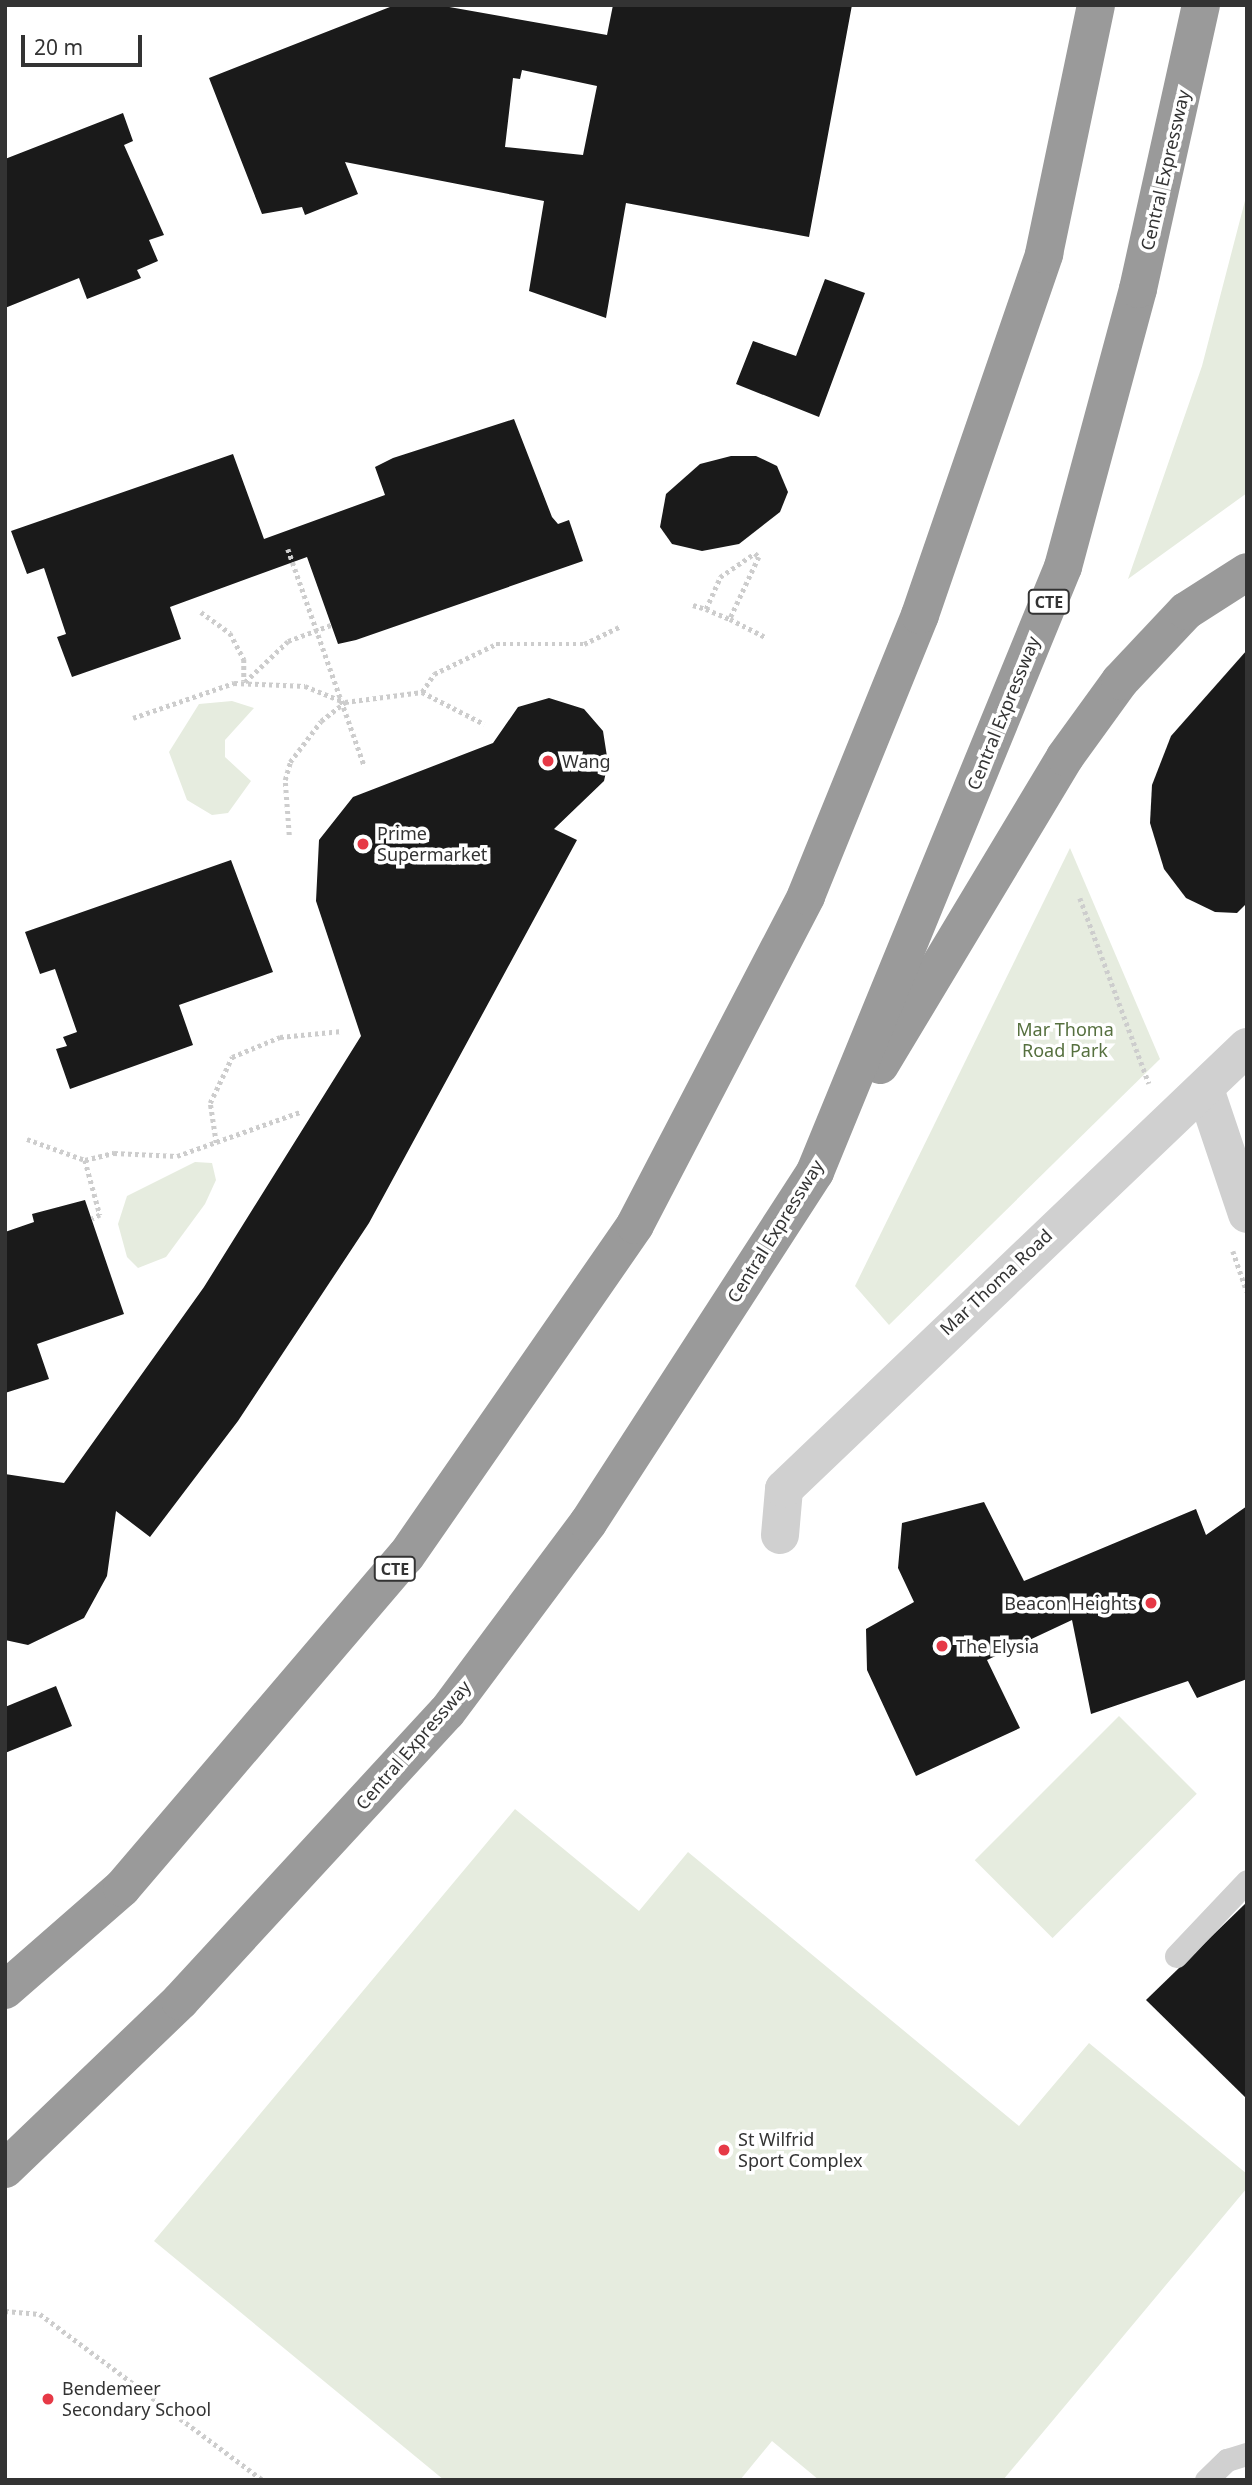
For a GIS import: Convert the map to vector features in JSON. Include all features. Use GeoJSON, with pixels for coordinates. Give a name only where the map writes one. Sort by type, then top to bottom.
{"type":"FeatureCollection","features":[{"type":"Feature","properties":{"kind":"highway","name":"CTE"},"geometry":{"type":"LineString","coordinates":[[5,1990],[122,1888],[406,1556],[635,1225],[806,896],[920,615],[1044,254],[1096,5]]}},
{"type":"Feature","properties":{"kind":"highway","name":"Central Expressway"},"geometry":{"type":"LineString","coordinates":[[5,2169],[180,2001],[447,1712],[587,1523],[815,1172],[1063,566],[1138,289],[1201,5]]}},
{"type":"Feature","properties":{"kind":"highway"},"geometry":{"type":"LineString","coordinates":[[815,1172],[1073,746],[1120,681],[1186,611],[1247,572]]}},
{"type":"Feature","properties":{"kind":"street","name":"Mar Thoma Road"},"geometry":{"type":"LineString","coordinates":[[780,1535],[784,1489],[922,1350],[1205,1090],[1247,1047]]}},
{"type":"Feature","properties":{"kind":"street"},"geometry":{"type":"LineString","coordinates":[[1205,1090],[1247,1214]]}},
{"type":"Feature","properties":{"kind":"lane"},"geometry":{"type":"LineString","coordinates":[[1176,1956],[1247,1881]]}},
{"type":"Feature","properties":{"kind":"lane"},"geometry":{"type":"LineString","coordinates":[[1206,2480],[1227,2460],[1247,2454]]}},
{"type":"Feature","properties":{"kind":"path"},"geometry":{"type":"LineString","coordinates":[[288,549],[345,702],[364,765]]}},
{"type":"Feature","properties":{"kind":"path"},"geometry":{"type":"LineString","coordinates":[[706,609],[720,577],[755,553],[759,557],[730,619]]}},
{"type":"Feature","properties":{"kind":"path"},"geometry":{"type":"LineString","coordinates":[[693,605],[730,619],[765,637]]}},
{"type":"Feature","properties":{"kind":"path"},"geometry":{"type":"LineString","coordinates":[[201,612],[230,634],[244,659],[244,682]]}},
{"type":"Feature","properties":{"kind":"path"},"geometry":{"type":"LineString","coordinates":[[244,682],[288,641],[331,625]]}},
{"type":"Feature","properties":{"kind":"path"},"geometry":{"type":"LineString","coordinates":[[422,692],[434,674],[496,643],[584,643],[619,627]]}},
{"type":"Feature","properties":{"kind":"path"},"geometry":{"type":"LineString","coordinates":[[133,718],[203,690],[244,682],[305,686],[345,702],[422,692],[484,724]]}},
{"type":"Feature","properties":{"kind":"path"},"geometry":{"type":"LineString","coordinates":[[289,835],[285,780],[290,762],[321,721],[345,702]]}},
{"type":"Feature","properties":{"kind":"path"},"geometry":{"type":"LineString","coordinates":[[1080,898],[1152,1098]]}},
{"type":"Feature","properties":{"kind":"path"},"geometry":{"type":"LineString","coordinates":[[216,1143],[210,1103],[232,1057],[280,1037],[342,1031]]}},
{"type":"Feature","properties":{"kind":"path"},"geometry":{"type":"LineString","coordinates":[[27,1139],[85,1160],[114,1153],[177,1156],[300,1112]]}},
{"type":"Feature","properties":{"kind":"path"},"geometry":{"type":"LineString","coordinates":[[85,1160],[100,1215],[92,1219]]}},
{"type":"Feature","properties":{"kind":"path"},"geometry":{"type":"LineString","coordinates":[[5,2311],[40,2314],[263,2480]]}},
{"type":"Feature","properties":{"kind":"green space"},"geometry":{"type":"Polygon","coordinates":[[[1247,193],[1247,493],[1128,579],[1202,366],[1247,193]]]}},
{"type":"Feature","properties":{"kind":"green space"},"geometry":{"type":"Polygon","coordinates":[[[232,701],[254,708],[225,740],[225,757],[251,781],[228,813],[212,815],[187,800],[169,752],[199,704],[232,701]]]}},
{"type":"Feature","properties":{"kind":"green space","name":"Mar Thoma Road Park"},"geometry":{"type":"Polygon","coordinates":[[[1070,848],[1160,1059],[889,1325],[855,1286],[1070,848]]]}},
{"type":"Feature","properties":{"kind":"green space"},"geometry":{"type":"Polygon","coordinates":[[[195,1162],[212,1163],[216,1180],[205,1204],[166,1257],[138,1268],[127,1257],[118,1224],[127,1196],[195,1162]]]}},
{"type":"Feature","properties":{"kind":"green space"},"geometry":{"type":"Polygon","coordinates":[[[1119,1716],[1197,1794],[1053,1938],[975,1860],[1119,1716]]]}},
{"type":"Feature","properties":{"kind":"green space","name":"St Wilfrid Sport Complex"},"geometry":{"type":"Polygon","coordinates":[[[515,1809],[639,1911],[688,1852],[1019,2126],[1089,2043],[1247,2174],[1247,2188],[1003,2480],[819,2480],[772,2441],[740,2480],[444,2480],[154,2241],[515,1809]]]}},
{"type":"Feature","properties":{"kind":"building"},"geometry":{"type":"Polygon","coordinates":[[[395,5],[438,5],[607,35],[613,5],[852,5],[809,237],[626,203],[606,318],[529,291],[544,201],[345,162],[358,194],[305,215],[302,207],[262,214],[209,78],[395,5]],[[522,70],[520,79],[513,78],[505,147],[583,155],[597,86],[522,70]]]}},
{"type":"Feature","properties":{"kind":"building"},"geometry":{"type":"Polygon","coordinates":[[[123,113],[133,141],[124,145],[164,235],[149,240],[158,261],[137,270],[141,278],[87,299],[79,278],[5,308],[5,159],[123,113]]]}},
{"type":"Feature","properties":{"kind":"building"},"geometry":{"type":"Polygon","coordinates":[[[825,279],[865,293],[819,417],[736,384],[753,341],[796,356],[825,279]]]}},
{"type":"Feature","properties":{"kind":"building"},"geometry":{"type":"Polygon","coordinates":[[[514,419],[552,517],[558,524],[569,520],[583,561],[356,640],[338,644],[307,557],[170,607],[181,639],[72,677],[57,637],[66,634],[44,568],[27,574],[11,531],[233,454],[264,539],[385,495],[375,467],[393,458],[514,419]]]}},
{"type":"Feature","properties":{"kind":"building"},"geometry":{"type":"Polygon","coordinates":[[[731,456],[756,456],[777,466],[788,492],[780,512],[739,544],[702,551],[672,544],[660,527],[666,494],[700,464],[731,456]]]}},
{"type":"Feature","properties":{"kind":"building"},"geometry":{"type":"Polygon","coordinates":[[[1247,650],[1247,903],[1237,913],[1215,912],[1186,898],[1164,869],[1150,823],[1152,785],[1171,736],[1247,650]]]}},
{"type":"Feature","properties":{"kind":"building"},"geometry":{"type":"Polygon","coordinates":[[[549,698],[584,709],[603,731],[608,763],[604,781],[554,829],[577,840],[369,1223],[238,1421],[150,1537],[116,1511],[107,1576],[84,1618],[28,1645],[5,1640],[5,1474],[64,1483],[204,1287],[361,1036],[316,901],[319,840],[353,797],[493,743],[518,707],[549,698]]]}},
{"type":"Feature","properties":{"kind":"building"},"geometry":{"type":"Polygon","coordinates":[[[231,860],[273,972],[179,1005],[193,1045],[70,1089],[56,1049],[67,1046],[63,1037],[77,1032],[55,969],[40,974],[25,932],[231,860]]]}},
{"type":"Feature","properties":{"kind":"building"},"geometry":{"type":"Polygon","coordinates":[[[85,1200],[124,1314],[37,1344],[49,1379],[5,1393],[5,1232],[34,1222],[32,1214],[85,1200]]]}},
{"type":"Feature","properties":{"kind":"building"},"geometry":{"type":"Polygon","coordinates":[[[984,1502],[1024,1581],[1196,1509],[1206,1535],[1247,1506],[1247,1679],[1197,1698],[1188,1681],[1091,1714],[1072,1620],[987,1660],[1020,1728],[916,1776],[867,1670],[866,1629],[914,1602],[898,1568],[902,1523],[984,1502]]]}},
{"type":"Feature","properties":{"kind":"building"},"geometry":{"type":"Polygon","coordinates":[[[56,1686],[72,1726],[5,1753],[5,1707],[56,1686]]]}},
{"type":"Feature","properties":{"kind":"building"},"geometry":{"type":"Polygon","coordinates":[[[1247,1902],[1247,2099],[1146,2000],[1247,1902]]]}},
{"type":"Feature","properties":{"kind":"place","name":"Wang"},"geometry":{"type":"Point","coordinates":[548,761]}},
{"type":"Feature","properties":{"kind":"place","name":"Prime Supermarket"},"geometry":{"type":"Point","coordinates":[363,844]}},
{"type":"Feature","properties":{"kind":"place","name":"Beacon Heights"},"geometry":{"type":"Point","coordinates":[1151,1603]}},
{"type":"Feature","properties":{"kind":"place","name":"The Elysia"},"geometry":{"type":"Point","coordinates":[942,1646]}},
{"type":"Feature","properties":{"kind":"place","name":"St Wilfrid Sport Complex"},"geometry":{"type":"Point","coordinates":[724,2150]}},
{"type":"Feature","properties":{"kind":"place","name":"Bendemeer Secondary School"},"geometry":{"type":"Point","coordinates":[48,2399]}}]}
